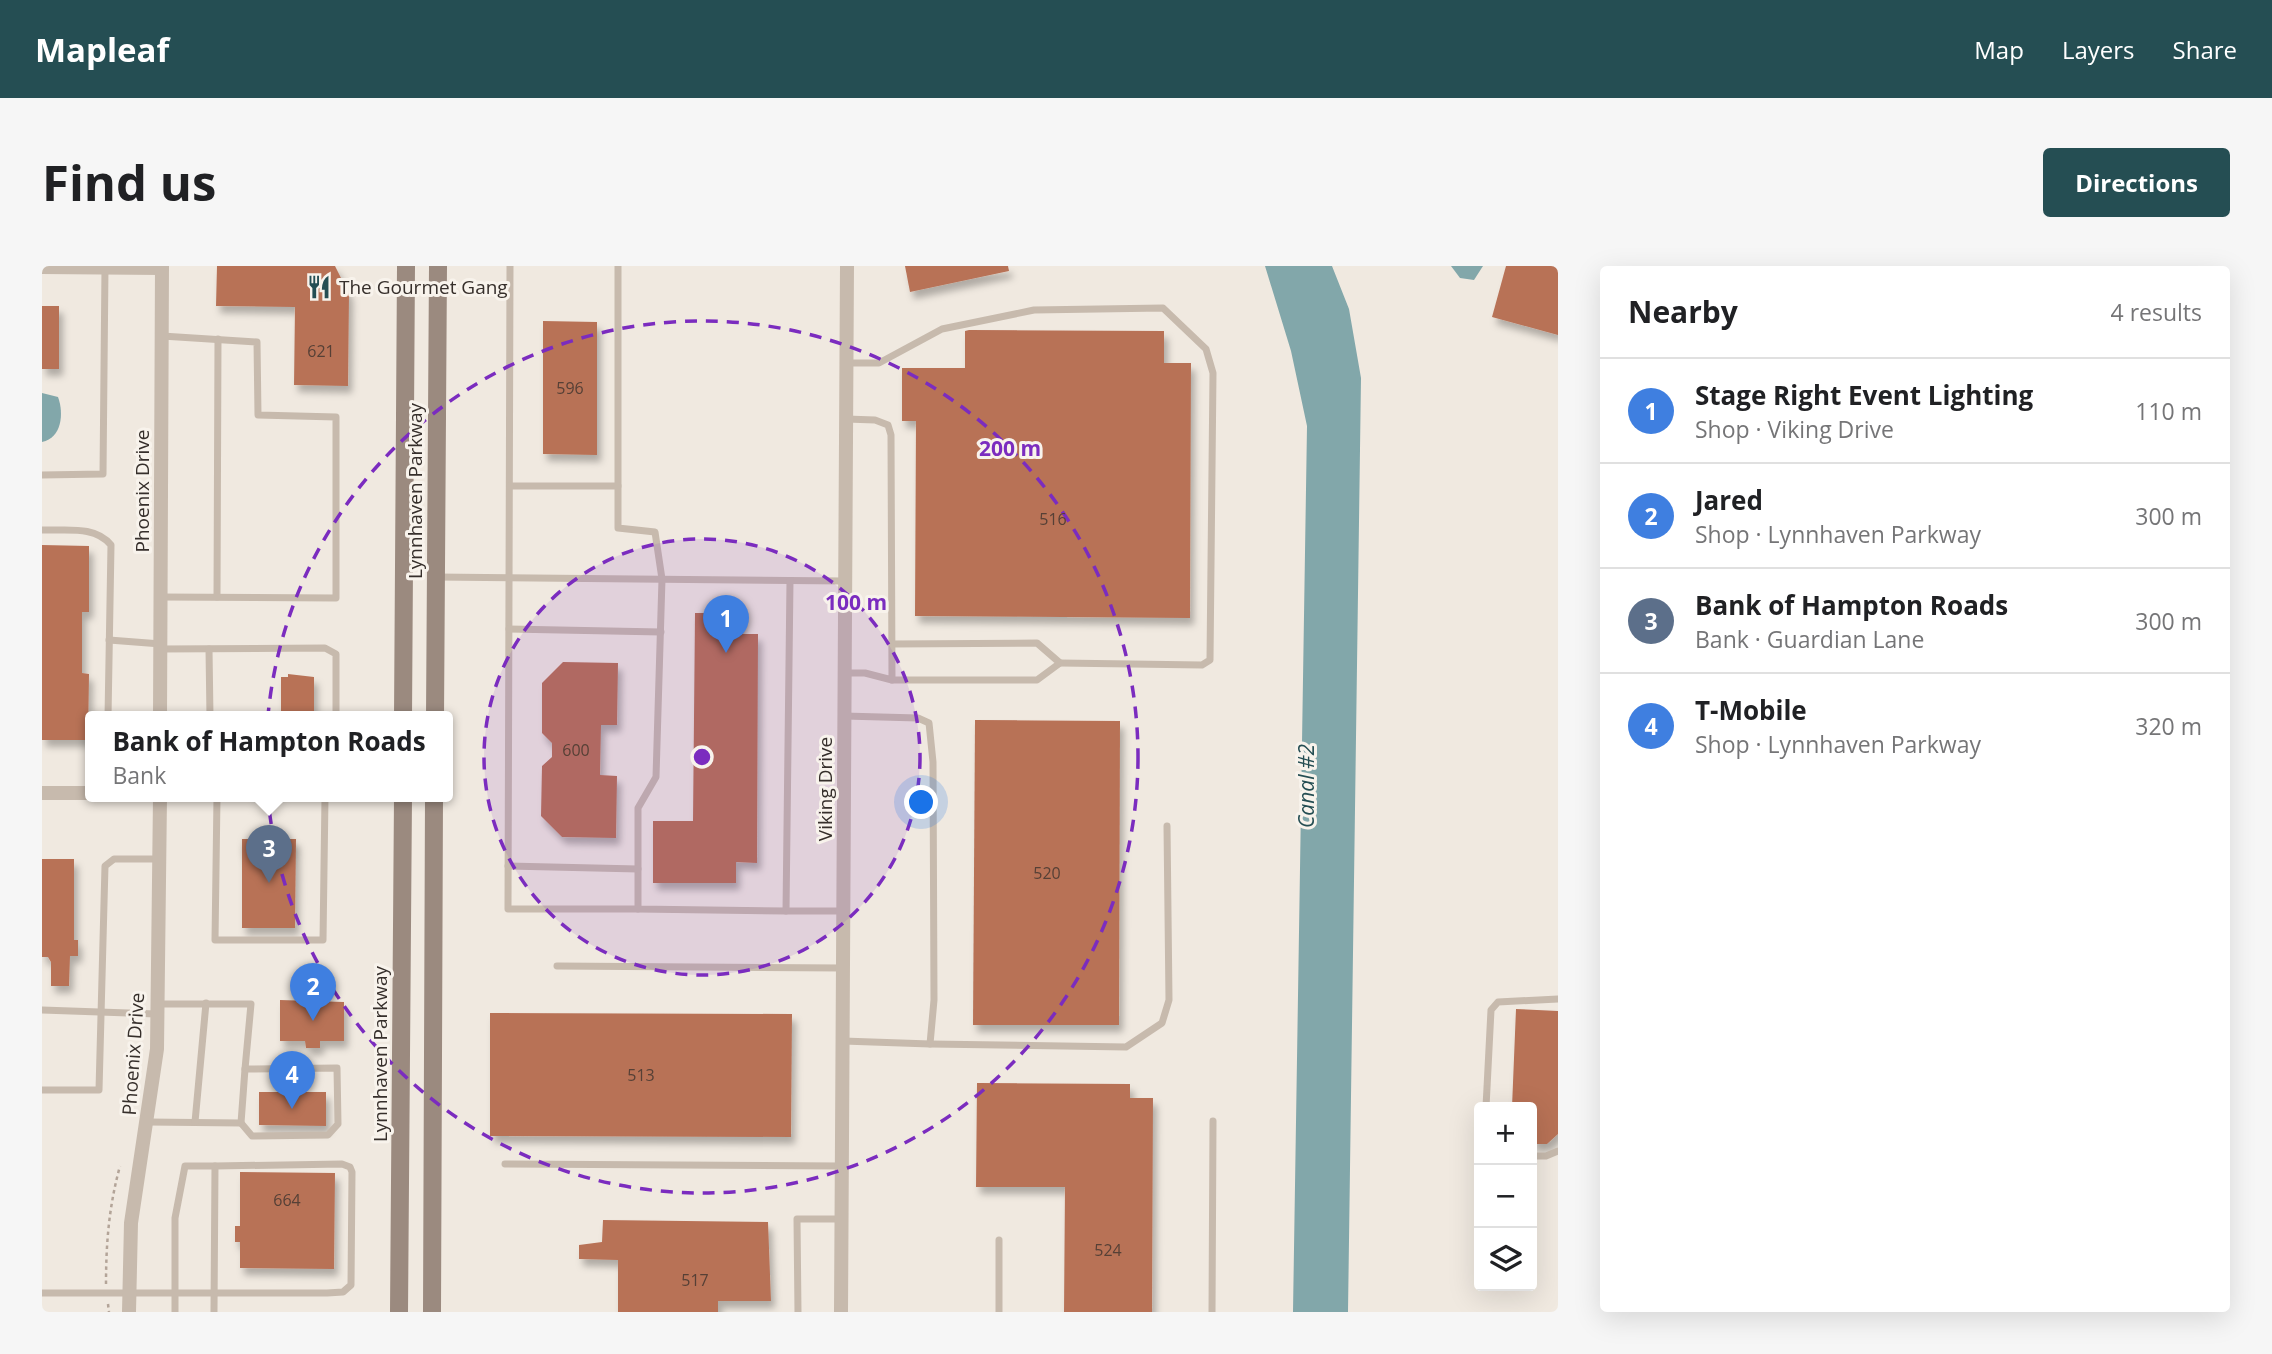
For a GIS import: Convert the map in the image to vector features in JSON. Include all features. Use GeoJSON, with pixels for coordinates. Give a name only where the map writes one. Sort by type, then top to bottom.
{"type":"FeatureCollection","features":[{"type":"Feature","properties":{"kind":"main road","name":"Lynnhaven Parkway"},"geometry":{"type":"LineString","coordinates":[[403,711],[406,266]]}},
{"type":"Feature","properties":{"kind":"main road","name":"Lynnhaven Parkway"},"geometry":{"type":"LineString","coordinates":[[435,711],[438,266]]}},
{"type":"Feature","properties":{"kind":"main road","name":"Lynnhaven Parkway"},"geometry":{"type":"LineString","coordinates":[[399,1312],[403,802]]}},
{"type":"Feature","properties":{"kind":"main road"},"geometry":{"type":"LineString","coordinates":[[432,1312],[435,802]]}},
{"type":"Feature","properties":{"kind":"street","name":"Viking Drive"},"geometry":{"type":"LineString","coordinates":[[841,1312],[847,266]]}},
{"type":"Feature","properties":{"kind":"street"},"geometry":{"type":"LineString","coordinates":[[42,267],[162,267]]}},
{"type":"Feature","properties":{"kind":"street","name":"Phoenix Drive"},"geometry":{"type":"LineString","coordinates":[[160,711],[162,267]]}},
{"type":"Feature","properties":{"kind":"street"},"geometry":{"type":"LineString","coordinates":[[42,793],[85,793]]}},
{"type":"Feature","properties":{"kind":"street","name":"Phoenix Drive"},"geometry":{"type":"LineString","coordinates":[[130,1312],[131,1223],[157,1049],[160,802]]}},
{"type":"Feature","properties":{"kind":"lane"},"geometry":{"type":"LineString","coordinates":[[510,266],[508,908],[844,911]]}},
{"type":"Feature","properties":{"kind":"lane"},"geometry":{"type":"LineString","coordinates":[[618,266],[618,528],[655,532],[662,579],[656,777],[638,808],[638,909]]}},
{"type":"Feature","properties":{"kind":"lane"},"geometry":{"type":"LineString","coordinates":[[42,475],[103,474],[105,267]]}},
{"type":"Feature","properties":{"kind":"lane"},"geometry":{"type":"LineString","coordinates":[[845,673],[865,673],[892,680],[1037,680],[1060,663],[1202,665],[1210,660],[1213,373],[1206,349],[1163,308],[1034,310],[942,329],[879,363],[846,363]]}},
{"type":"Feature","properties":{"kind":"lane"},"geometry":{"type":"LineString","coordinates":[[161,597],[335,598],[336,584],[336,417],[258,415],[257,342],[162,336]]}},
{"type":"Feature","properties":{"kind":"lane"},"geometry":{"type":"LineString","coordinates":[[217,597],[218,339]]}},
{"type":"Feature","properties":{"kind":"lane"},"geometry":{"type":"LineString","coordinates":[[846,419],[875,420],[888,425],[891,435],[892,680]]}},
{"type":"Feature","properties":{"kind":"lane"},"geometry":{"type":"LineString","coordinates":[[510,486],[618,486]]}},
{"type":"Feature","properties":{"kind":"lane"},"geometry":{"type":"LineString","coordinates":[[42,530],[91,532],[103,535],[111,545],[108,711]]}},
{"type":"Feature","properties":{"kind":"lane"},"geometry":{"type":"LineString","coordinates":[[436,577],[845,581]]}},
{"type":"Feature","properties":{"kind":"lane"},"geometry":{"type":"LineString","coordinates":[[786,911],[790,581]]}},
{"type":"Feature","properties":{"kind":"lane"},"geometry":{"type":"LineString","coordinates":[[509,629],[661,632]]}},
{"type":"Feature","properties":{"kind":"lane"},"geometry":{"type":"LineString","coordinates":[[110,640],[209,649],[326,648],[336,654],[336,711]]}},
{"type":"Feature","properties":{"kind":"lane"},"geometry":{"type":"LineString","coordinates":[[892,644],[1037,643],[1060,663]]}},
{"type":"Feature","properties":{"kind":"lane"},"geometry":{"type":"LineString","coordinates":[[209,649],[210,711]]}},
{"type":"Feature","properties":{"kind":"lane"},"geometry":{"type":"LineString","coordinates":[[844,716],[918,718],[929,723],[933,762],[934,1000],[930,1044]]}},
{"type":"Feature","properties":{"kind":"lane"},"geometry":{"type":"LineString","coordinates":[[217,802],[215,940],[323,940],[325,802]]}},
{"type":"Feature","properties":{"kind":"lane"},"geometry":{"type":"LineString","coordinates":[[843,1041],[1125,1047],[1162,1023],[1169,1000],[1167,826]]}},
{"type":"Feature","properties":{"kind":"lane"},"geometry":{"type":"LineString","coordinates":[[42,1090],[99,1090],[104,1012],[105,866],[114,859],[159,859]]}},
{"type":"Feature","properties":{"kind":"lane"},"geometry":{"type":"LineString","coordinates":[[508,866],[638,869]]}},
{"type":"Feature","properties":{"kind":"lane"},"geometry":{"type":"LineString","coordinates":[[557,966],[843,968]]}},
{"type":"Feature","properties":{"kind":"lane"},"geometry":{"type":"LineString","coordinates":[[1486,1102],[1490,1010],[1498,1002],[1558,999]]}},
{"type":"Feature","properties":{"kind":"lane"},"geometry":{"type":"LineString","coordinates":[[195,1122],[206,1003]]}},
{"type":"Feature","properties":{"kind":"lane"},"geometry":{"type":"LineString","coordinates":[[42,1010],[104,1012],[206,1003],[251,1004],[245,1069],[241,1123],[252,1136],[328,1135],[338,1124],[337,1068],[245,1069]]}},
{"type":"Feature","properties":{"kind":"lane"},"geometry":{"type":"LineString","coordinates":[[1212,1312],[1213,1121]]}},
{"type":"Feature","properties":{"kind":"lane"},"geometry":{"type":"LineString","coordinates":[[148,1122],[241,1123]]}},
{"type":"Feature","properties":{"kind":"lane"},"geometry":{"type":"LineString","coordinates":[[1537,1156],[1558,1151]]}},
{"type":"Feature","properties":{"kind":"lane"},"geometry":{"type":"LineString","coordinates":[[42,1293],[175,1293],[213,1294],[343,1292],[351,1285],[352,1271],[350,1167],[342,1164],[185,1166],[175,1218],[175,1293],[175,1312]]}},
{"type":"Feature","properties":{"kind":"lane"},"geometry":{"type":"LineString","coordinates":[[505,1164],[842,1166]]}},
{"type":"Feature","properties":{"kind":"lane"},"geometry":{"type":"LineString","coordinates":[[214,1312],[215,1166]]}},
{"type":"Feature","properties":{"kind":"lane"},"geometry":{"type":"LineString","coordinates":[[798,1312],[797,1219],[842,1219]]}},
{"type":"Feature","properties":{"kind":"lane"},"geometry":{"type":"LineString","coordinates":[[999,1240],[999,1312]]}},
{"type":"Feature","properties":{"kind":"path"},"geometry":{"type":"LineString","coordinates":[[110,1312],[106,1293],[106,1235],[110,1203],[120,1166]]}},
{"type":"Feature","properties":{"kind":"water","name":"Canal #2"},"geometry":{"type":"Polygon","coordinates":[[[1265,266],[1332,266],[1349,309],[1361,378],[1348,1312],[1293,1312],[1307,426],[1291,351],[1265,266]]]}},
{"type":"Feature","properties":{"kind":"water"},"geometry":{"type":"Polygon","coordinates":[[[1451,266],[1483,266],[1474,280],[1460,278],[1451,266]]]}},
{"type":"Feature","properties":{"kind":"water"},"geometry":{"type":"Polygon","coordinates":[[[42,393],[58,397],[61,417],[54,436],[42,442],[42,393]]]}},
{"type":"Feature","properties":{"kind":"building"},"geometry":{"type":"Polygon","coordinates":[[[217,266],[335,266],[349,294],[348,386],[294,385],[295,307],[216,306],[217,266]]]}},
{"type":"Feature","properties":{"kind":"building"},"geometry":{"type":"Polygon","coordinates":[[[905,266],[1008,266],[1009,271],[910,292],[905,266]]]}},
{"type":"Feature","properties":{"kind":"building"},"geometry":{"type":"Polygon","coordinates":[[[1506,266],[1558,266],[1558,335],[1492,317],[1506,266]]]}},
{"type":"Feature","properties":{"kind":"building"},"geometry":{"type":"Polygon","coordinates":[[[42,306],[59,306],[59,369],[42,369],[42,306]]]}},
{"type":"Feature","properties":{"kind":"building"},"geometry":{"type":"Polygon","coordinates":[[[543,321],[597,322],[597,455],[543,454],[543,321]]]}},
{"type":"Feature","properties":{"kind":"building"},"geometry":{"type":"Polygon","coordinates":[[[965,331],[1164,331],[1164,363],[1191,363],[1190,618],[915,616],[916,421],[902,421],[902,368],[965,368],[965,331]]]}},
{"type":"Feature","properties":{"kind":"building"},"geometry":{"type":"Polygon","coordinates":[[[42,545],[89,546],[89,612],[82,612],[82,673],[89,674],[85,740],[42,740],[42,545]]]}},
{"type":"Feature","properties":{"kind":"building"},"geometry":{"type":"Polygon","coordinates":[[[695,613],[738,613],[738,634],[758,634],[757,863],[736,862],[736,883],[653,883],[653,821],[693,821],[695,613]]]}},
{"type":"Feature","properties":{"kind":"building"},"geometry":{"type":"Polygon","coordinates":[[[563,662],[618,663],[617,725],[601,725],[600,775],[617,776],[616,838],[562,837],[541,816],[542,766],[552,757],[552,743],[542,733],[542,683],[563,662]]]}},
{"type":"Feature","properties":{"kind":"building"},"geometry":{"type":"Polygon","coordinates":[[[288,674],[314,677],[314,711],[281,711],[281,677],[288,677],[288,674]]]}},
{"type":"Feature","properties":{"kind":"building"},"geometry":{"type":"Polygon","coordinates":[[[975,720],[1120,721],[1119,1025],[973,1025],[975,720]]]}},
{"type":"Feature","properties":{"kind":"building"},"geometry":{"type":"Polygon","coordinates":[[[242,839],[296,839],[295,928],[242,928],[242,839]]]}},
{"type":"Feature","properties":{"kind":"building"},"geometry":{"type":"Polygon","coordinates":[[[42,859],[74,859],[74,940],[78,940],[78,956],[70,956],[69,986],[51,986],[51,962],[48,957],[42,957],[42,859]]]}},
{"type":"Feature","properties":{"kind":"building"},"geometry":{"type":"Polygon","coordinates":[[[280,1000],[344,1002],[344,1041],[320,1041],[320,1048],[306,1048],[305,1041],[280,1041],[280,1000]]]}},
{"type":"Feature","properties":{"kind":"building"},"geometry":{"type":"Polygon","coordinates":[[[1516,1009],[1558,1011],[1558,1134],[1547,1144],[1537,1144],[1537,1102],[1512,1102],[1516,1009]]]}},
{"type":"Feature","properties":{"kind":"building"},"geometry":{"type":"Polygon","coordinates":[[[490,1013],[792,1014],[791,1137],[490,1136],[490,1013]]]}},
{"type":"Feature","properties":{"kind":"building"},"geometry":{"type":"Polygon","coordinates":[[[977,1083],[1130,1084],[1130,1098],[1153,1098],[1152,1312],[1064,1312],[1065,1187],[976,1187],[977,1083]]]}},
{"type":"Feature","properties":{"kind":"building"},"geometry":{"type":"Polygon","coordinates":[[[259,1092],[326,1092],[326,1126],[259,1125],[259,1092]]]}},
{"type":"Feature","properties":{"kind":"building"},"geometry":{"type":"Polygon","coordinates":[[[240,1172],[335,1173],[334,1269],[240,1268],[240,1242],[235,1242],[235,1226],[240,1226],[240,1172]]]}},
{"type":"Feature","properties":{"kind":"building"},"geometry":{"type":"Polygon","coordinates":[[[603,1220],[768,1222],[771,1301],[718,1301],[718,1312],[618,1312],[618,1260],[579,1259],[579,1245],[602,1242],[603,1220]]]}},
{"type":"Feature","properties":{"kind":"place","name":"The Gourmet Gang"},"geometry":{"type":"Point","coordinates":[319,287]}},
{"type":"Feature","properties":{"kind":"place","name":"Stage Right Event Lighting"},"geometry":{"type":"Point","coordinates":[726,653]}},
{"type":"Feature","properties":{"kind":"place","name":"Bank of Hampton Roads"},"geometry":{"type":"Point","coordinates":[269,883]}},
{"type":"Feature","properties":{"kind":"place","name":"Jared"},"geometry":{"type":"Point","coordinates":[313,1021]}},
{"type":"Feature","properties":{"kind":"place","name":"T-Mobile"},"geometry":{"type":"Point","coordinates":[292,1109]}}]}
